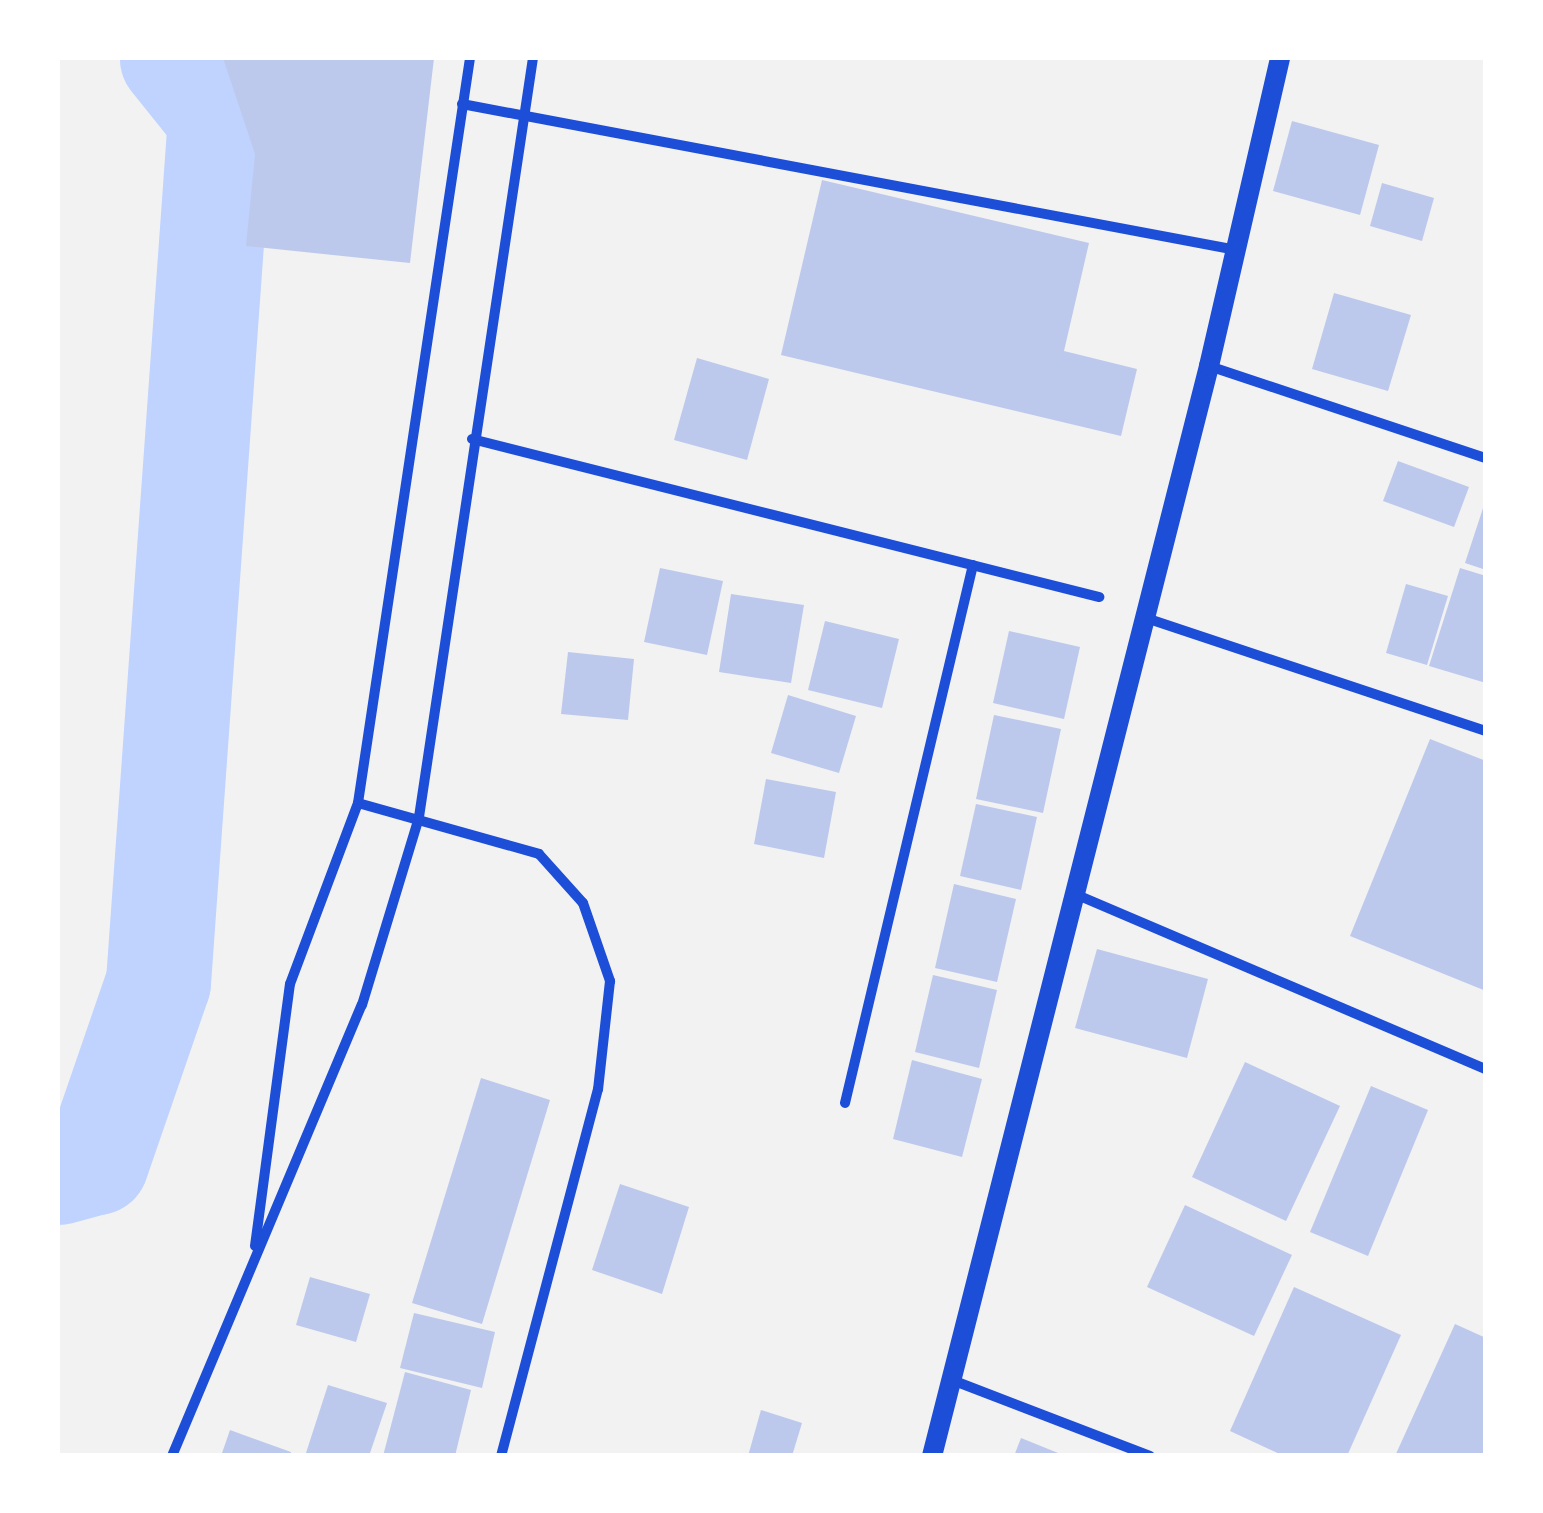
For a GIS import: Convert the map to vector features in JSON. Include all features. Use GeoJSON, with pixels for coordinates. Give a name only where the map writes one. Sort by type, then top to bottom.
{"type":"FeatureCollection","features":[{"type":"Feature","properties":{"kind":"main road"},"geometry":{"type":"LineString","coordinates":[[932,1456],[1209,366],[1280,58]]}},
{"type":"Feature","properties":{"kind":"street"},"geometry":{"type":"LineString","coordinates":[[252,1262],[290,984],[358,803],[470,58]]}},
{"type":"Feature","properties":{"kind":"street"},"geometry":{"type":"LineString","coordinates":[[172,1456],[362,1005],[419,817],[472,439],[533,58]]}},
{"type":"Feature","properties":{"kind":"street"},"geometry":{"type":"LineString","coordinates":[[462,104],[1236,250]]}},
{"type":"Feature","properties":{"kind":"street"},"geometry":{"type":"LineString","coordinates":[[1209,366],[1486,458]]}},
{"type":"Feature","properties":{"kind":"street"},"geometry":{"type":"LineString","coordinates":[[472,439],[1098,597]]}},
{"type":"Feature","properties":{"kind":"street"},"geometry":{"type":"LineString","coordinates":[[844,1103],[973,566]]}},
{"type":"Feature","properties":{"kind":"street"},"geometry":{"type":"LineString","coordinates":[[1145,618],[1486,731]]}},
{"type":"Feature","properties":{"kind":"street"},"geometry":{"type":"LineString","coordinates":[[358,803],[419,817],[539,854],[583,903],[610,982],[598,1089],[501,1456]]}},
{"type":"Feature","properties":{"kind":"street"},"geometry":{"type":"LineString","coordinates":[[1075,894],[1486,1070]]}},
{"type":"Feature","properties":{"kind":"street"},"geometry":{"type":"LineString","coordinates":[[952,1380],[1150,1456]]}},
{"type":"Feature","properties":{"kind":"building"},"geometry":{"type":"Polygon","coordinates":[[[223,58],[434,58],[410,263],[246,246],[255,154],[223,58]]]}},
{"type":"Feature","properties":{"kind":"building"},"geometry":{"type":"Polygon","coordinates":[[[1292,121],[1379,145],[1360,215],[1273,191],[1292,121]]]}},
{"type":"Feature","properties":{"kind":"building"},"geometry":{"type":"Polygon","coordinates":[[[822,180],[1089,243],[1064,351],[1137,369],[1121,436],[781,355],[822,180]]]}},
{"type":"Feature","properties":{"kind":"building"},"geometry":{"type":"Polygon","coordinates":[[[1382,183],[1434,198],[1422,241],[1370,226],[1382,183]]]}},
{"type":"Feature","properties":{"kind":"building"},"geometry":{"type":"Polygon","coordinates":[[[1334,293],[1411,315],[1388,391],[1312,369],[1334,293]]]}},
{"type":"Feature","properties":{"kind":"building"},"geometry":{"type":"Polygon","coordinates":[[[697,358],[769,379],[747,460],[674,440],[697,358]]]}},
{"type":"Feature","properties":{"kind":"building"},"geometry":{"type":"Polygon","coordinates":[[[1398,461],[1469,487],[1454,527],[1383,501],[1398,461]]]}},
{"type":"Feature","properties":{"kind":"building"},"geometry":{"type":"Polygon","coordinates":[[[1486,503],[1486,570],[1465,563],[1486,503]]]}},
{"type":"Feature","properties":{"kind":"building"},"geometry":{"type":"Polygon","coordinates":[[[660,568],[723,581],[707,655],[644,642],[660,568]]]}},
{"type":"Feature","properties":{"kind":"building"},"geometry":{"type":"Polygon","coordinates":[[[1460,568],[1486,576],[1486,683],[1429,666],[1460,568]]]}},
{"type":"Feature","properties":{"kind":"building"},"geometry":{"type":"Polygon","coordinates":[[[1406,584],[1448,596],[1427,665],[1386,653],[1406,584]]]}},
{"type":"Feature","properties":{"kind":"building"},"geometry":{"type":"Polygon","coordinates":[[[731,594],[804,605],[791,683],[719,672],[731,594]]]}},
{"type":"Feature","properties":{"kind":"building"},"geometry":{"type":"Polygon","coordinates":[[[825,621],[899,639],[882,708],[808,690],[825,621]]]}},
{"type":"Feature","properties":{"kind":"building"},"geometry":{"type":"Polygon","coordinates":[[[1009,631],[1080,647],[1064,719],[993,703],[1009,631]]]}},
{"type":"Feature","properties":{"kind":"building"},"geometry":{"type":"Polygon","coordinates":[[[568,652],[634,659],[628,720],[561,714],[568,652]]]}},
{"type":"Feature","properties":{"kind":"building"},"geometry":{"type":"Polygon","coordinates":[[[788,695],[856,716],[839,773],[771,753],[788,695]]]}},
{"type":"Feature","properties":{"kind":"building"},"geometry":{"type":"Polygon","coordinates":[[[994,715],[1061,729],[1043,813],[976,799],[994,715]]]}},
{"type":"Feature","properties":{"kind":"building"},"geometry":{"type":"Polygon","coordinates":[[[1430,739],[1486,761],[1486,991],[1350,936],[1430,739]]]}},
{"type":"Feature","properties":{"kind":"building"},"geometry":{"type":"Polygon","coordinates":[[[766,779],[836,792],[824,858],[754,844],[766,779]]]}},
{"type":"Feature","properties":{"kind":"building"},"geometry":{"type":"Polygon","coordinates":[[[976,804],[1037,817],[1021,890],[960,876],[976,804]]]}},
{"type":"Feature","properties":{"kind":"building"},"geometry":{"type":"Polygon","coordinates":[[[954,884],[1016,899],[997,982],[935,968],[954,884]]]}},
{"type":"Feature","properties":{"kind":"building"},"geometry":{"type":"Polygon","coordinates":[[[1097,949],[1208,979],[1187,1058],[1075,1028],[1097,949]]]}},
{"type":"Feature","properties":{"kind":"building"},"geometry":{"type":"Polygon","coordinates":[[[933,975],[997,990],[979,1068],[915,1052],[933,975]]]}},
{"type":"Feature","properties":{"kind":"building"},"geometry":{"type":"Polygon","coordinates":[[[912,1060],[982,1079],[962,1157],[893,1139],[912,1060]]]}},
{"type":"Feature","properties":{"kind":"building"},"geometry":{"type":"Polygon","coordinates":[[[1245,1062],[1340,1106],[1286,1221],[1192,1177],[1245,1062]]]}},
{"type":"Feature","properties":{"kind":"building"},"geometry":{"type":"Polygon","coordinates":[[[481,1078],[550,1100],[482,1324],[412,1303],[481,1078]]]}},
{"type":"Feature","properties":{"kind":"building"},"geometry":{"type":"Polygon","coordinates":[[[1371,1086],[1428,1110],[1368,1256],[1310,1232],[1371,1086]]]}},
{"type":"Feature","properties":{"kind":"building"},"geometry":{"type":"Polygon","coordinates":[[[620,1184],[689,1207],[662,1294],[592,1270],[620,1184]]]}},
{"type":"Feature","properties":{"kind":"building"},"geometry":{"type":"Polygon","coordinates":[[[1185,1205],[1292,1255],[1254,1336],[1147,1287],[1185,1205]]]}},
{"type":"Feature","properties":{"kind":"building"},"geometry":{"type":"Polygon","coordinates":[[[310,1277],[370,1294],[356,1342],[296,1325],[310,1277]]]}},
{"type":"Feature","properties":{"kind":"building"},"geometry":{"type":"Polygon","coordinates":[[[1294,1287],[1401,1335],[1347,1456],[1284,1456],[1230,1431],[1294,1287]]]}},
{"type":"Feature","properties":{"kind":"building"},"geometry":{"type":"Polygon","coordinates":[[[414,1313],[495,1332],[482,1388],[400,1368],[414,1313]]]}},
{"type":"Feature","properties":{"kind":"building"},"geometry":{"type":"Polygon","coordinates":[[[1455,1324],[1486,1338],[1486,1456],[1395,1456],[1455,1324]]]}},
{"type":"Feature","properties":{"kind":"building"},"geometry":{"type":"Polygon","coordinates":[[[405,1372],[471,1390],[455,1456],[383,1456],[405,1372]]]}},
{"type":"Feature","properties":{"kind":"building"},"geometry":{"type":"Polygon","coordinates":[[[328,1385],[387,1403],[369,1456],[305,1456],[328,1385]]]}},
{"type":"Feature","properties":{"kind":"building"},"geometry":{"type":"Polygon","coordinates":[[[761,1410],[802,1423],[792,1456],[748,1456],[761,1410]]]}},
{"type":"Feature","properties":{"kind":"building"},"geometry":{"type":"Polygon","coordinates":[[[230,1430],[291,1452],[290,1456],[221,1456],[230,1430]]]}},
{"type":"Feature","properties":{"kind":"building"},"geometry":{"type":"Polygon","coordinates":[[[1021,1438],[1063,1455],[1063,1456],[1014,1456],[1021,1438]]]}},
{"type":"Feature","properties":{"kind":"waterway"},"geometry":{"type":"LineString","coordinates":[[58,1172],[96,1162],[158,982],[220,118],[172,58]]}}]}
